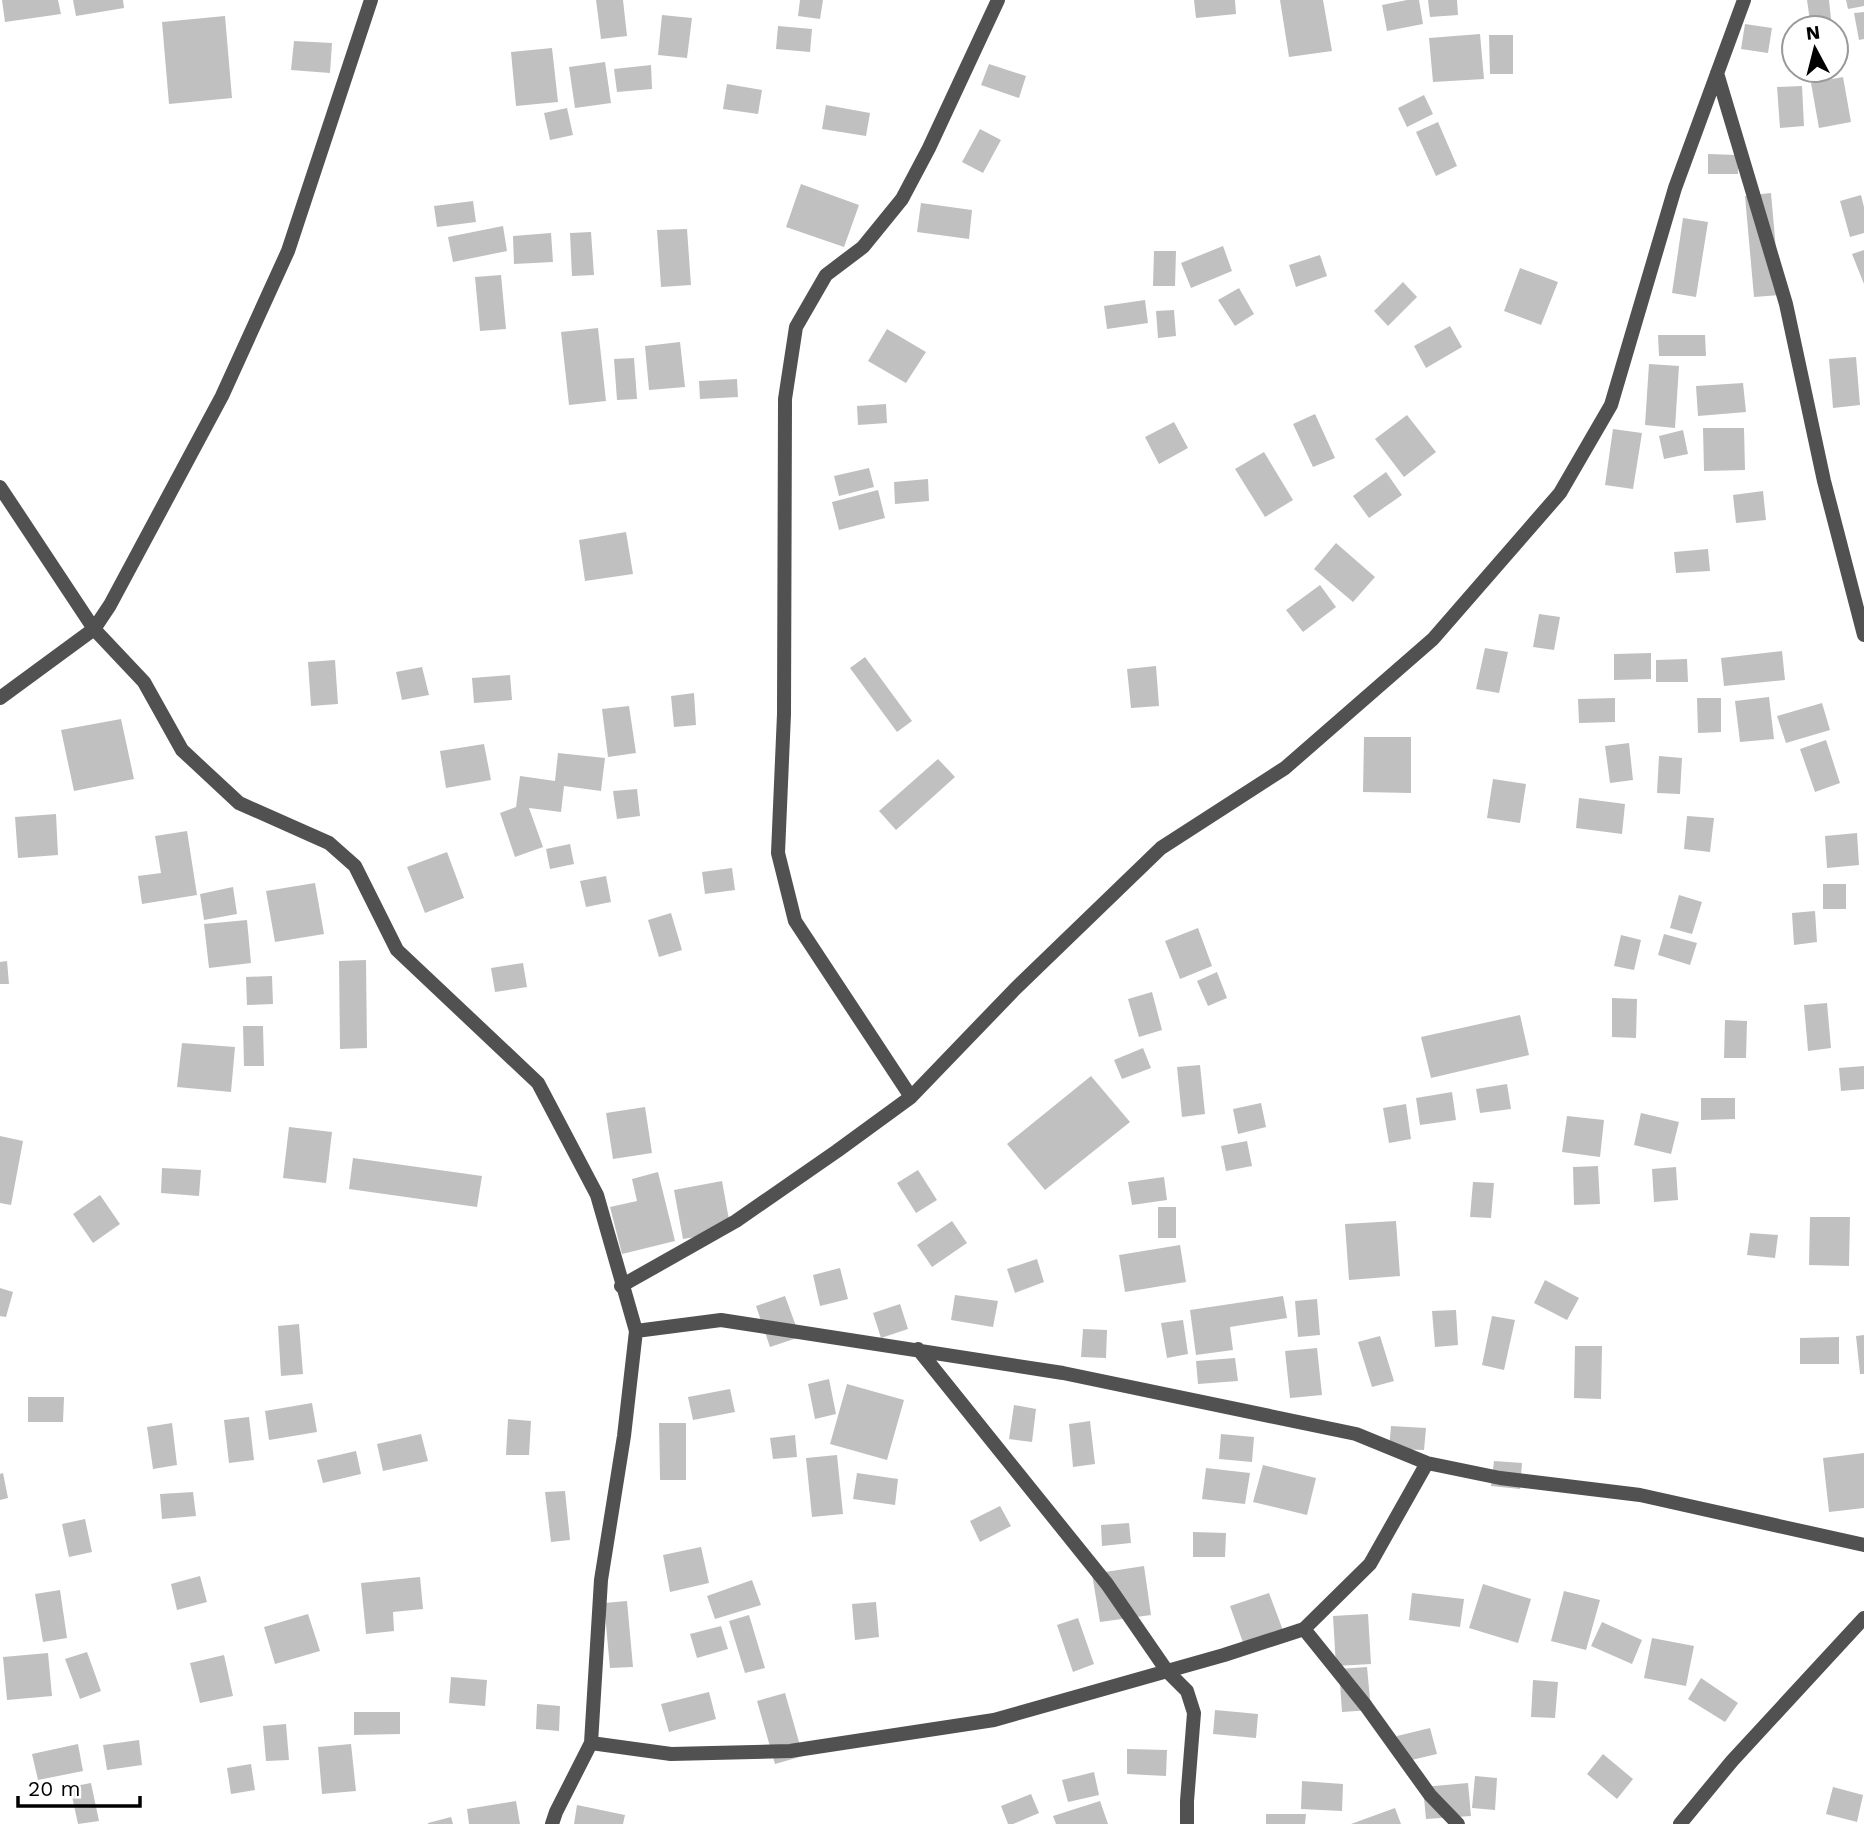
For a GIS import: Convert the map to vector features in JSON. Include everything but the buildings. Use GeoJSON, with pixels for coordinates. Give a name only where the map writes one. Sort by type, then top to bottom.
{"type":"FeatureCollection","features":[{"type":"Feature","properties":{"kind":"street"},"geometry":{"type":"LineString","coordinates":[[0,698],[94,629],[110,605],[222,396],[288,251],[371,0]]}},
{"type":"Feature","properties":{"kind":"street"},"geometry":{"type":"LineString","coordinates":[[911,1097],[795,922],[778,853],[783,714],[785,399],[796,327],[826,275],[863,247],[902,199],[929,148],[998,0]]}},
{"type":"Feature","properties":{"kind":"street"},"geometry":{"type":"LineString","coordinates":[[621,1286],[736,1221],[911,1097],[1015,989],[1161,848],[1285,768],[1433,639],[1560,494],[1611,405],[1675,188],[1744,0]]}},
{"type":"Feature","properties":{"kind":"street"},"geometry":{"type":"LineString","coordinates":[[1717,74],[1786,304],[1824,481],[1864,635]]}},
{"type":"Feature","properties":{"kind":"street"},"geometry":{"type":"LineString","coordinates":[[0,487],[94,629],[144,682],[182,750],[239,803],[329,843],[355,866],[397,950],[538,1083],[597,1195],[636,1331],[624,1436],[601,1580],[591,1743],[552,1824]]}},
{"type":"Feature","properties":{"kind":"street"},"geometry":{"type":"LineString","coordinates":[[636,1331],[721,1320],[1063,1373],[1356,1433],[1427,1463],[1500,1478],[1640,1496],[1864,1545]]}},
{"type":"Feature","properties":{"kind":"street"},"geometry":{"type":"LineString","coordinates":[[918,1349],[1107,1584],[1167,1671],[1187,1691],[1194,1713],[1186,1801],[1187,1824]]}},
{"type":"Feature","properties":{"kind":"street"},"geometry":{"type":"LineString","coordinates":[[591,1743],[671,1754],[790,1751],[993,1720],[1304,1629],[1370,1564],[1427,1463]]}},
{"type":"Feature","properties":{"kind":"street"},"geometry":{"type":"LineString","coordinates":[[1680,1824],[1732,1761],[1864,1618]]}},
{"type":"Feature","properties":{"kind":"street"},"geometry":{"type":"LineString","coordinates":[[1304,1629],[1366,1706],[1430,1795],[1458,1824]]}}]}
